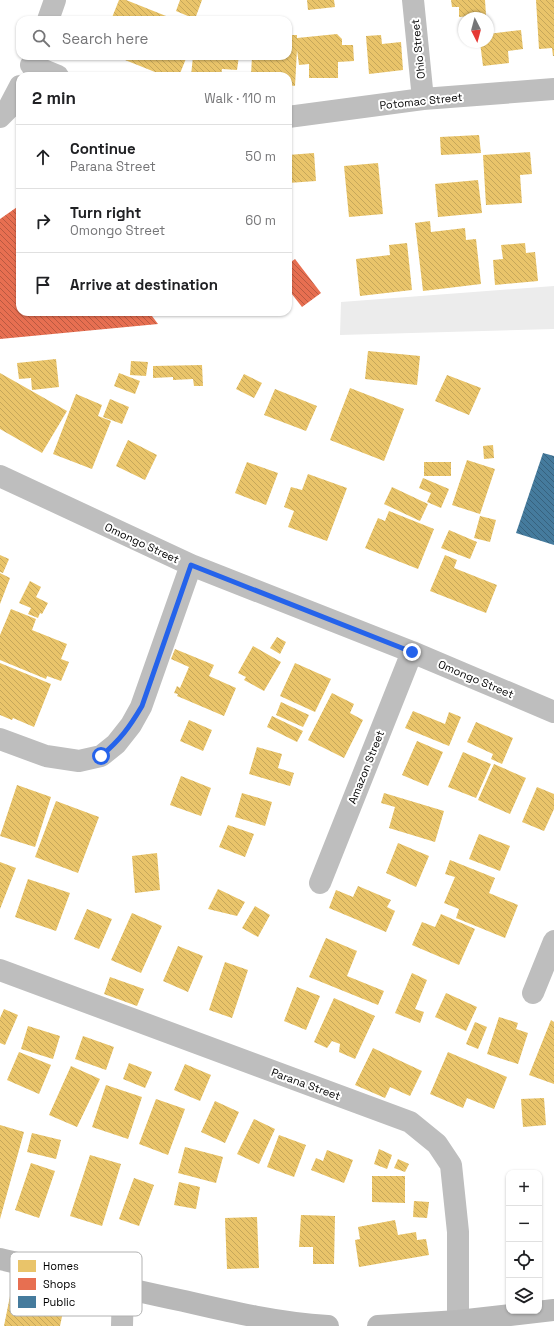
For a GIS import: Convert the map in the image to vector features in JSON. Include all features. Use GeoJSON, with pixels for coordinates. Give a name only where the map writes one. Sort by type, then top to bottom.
{"type":"FeatureCollection","features":[{"type":"Feature","properties":{"kind":"street"},"geometry":{"type":"LineString","coordinates":[[49,16],[55,0]]}},
{"type":"Feature","properties":{"kind":"street","name":"Ohio Street"},"geometry":{"type":"LineString","coordinates":[[413,0],[423,99]]}},
{"type":"Feature","properties":{"kind":"street"},"geometry":{"type":"LineString","coordinates":[[30,66],[47,72]]}},
{"type":"Feature","properties":{"kind":"street","name":"Potomac Street"},"geometry":{"type":"LineString","coordinates":[[292,117],[423,99],[554,89]]}},
{"type":"Feature","properties":{"kind":"street"},"geometry":{"type":"LineString","coordinates":[[0,117],[8,109],[16,94]]}},
{"type":"Feature","properties":{"kind":"street","name":"Omongo Street"},"geometry":{"type":"LineString","coordinates":[[0,476],[191,565],[412,652],[554,712]]}},
{"type":"Feature","properties":{"kind":"street"},"geometry":{"type":"LineString","coordinates":[[0,739],[46,756],[79,761],[101,756],[116,744],[131,725],[142,706],[191,565]]}},
{"type":"Feature","properties":{"kind":"street","name":"Amazon Street"},"geometry":{"type":"LineString","coordinates":[[320,883],[412,652]]}},
{"type":"Feature","properties":{"kind":"street"},"geometry":{"type":"LineString","coordinates":[[533,993],[554,941]]}},
{"type":"Feature","properties":{"kind":"street","name":"Parana Street"},"geometry":{"type":"LineString","coordinates":[[0,970],[410,1122],[437,1144],[451,1165],[458,1232],[458,1321]]}},
{"type":"Feature","properties":{"kind":"street"},"geometry":{"type":"LineString","coordinates":[[0,1259],[10,1261]]}},
{"type":"Feature","properties":{"kind":"street"},"geometry":{"type":"LineString","coordinates":[[142,1292],[256,1317],[306,1325],[328,1326]]}},
{"type":"Feature","properties":{"kind":"street"},"geometry":{"type":"LineString","coordinates":[[378,1326],[458,1321],[554,1310]]}},
{"type":"Feature","properties":{"kind":"street"},"geometry":{"type":"LineString","coordinates":[[122,1316],[122,1326]]}},
{"type":"Feature","properties":{"kind":"shaded area"},"geometry":{"type":"Polygon","coordinates":[[[554,286],[554,329],[340,335],[341,302],[554,286]]]}},
{"type":"Feature","properties":{"kind":"building: Homes"},"geometry":{"type":"Polygon","coordinates":[[[119,0],[126,0],[166,16],[113,16],[119,0]]]}},
{"type":"Feature","properties":{"kind":"building: Homes"},"geometry":{"type":"Polygon","coordinates":[[[180,0],[202,0],[196,16],[188,16],[176,11],[180,0]]]}},
{"type":"Feature","properties":{"kind":"building: Homes"},"geometry":{"type":"Polygon","coordinates":[[[307,0],[334,0],[335,7],[308,10],[307,0]]]}},
{"type":"Feature","properties":{"kind":"building: Homes"},"geometry":{"type":"Polygon","coordinates":[[[451,0],[485,0],[486,12],[459,12],[459,7],[452,7],[451,0]]]}},
{"type":"Feature","properties":{"kind":"building: Homes"},"geometry":{"type":"Polygon","coordinates":[[[536,0],[554,0],[554,56],[552,48],[539,49],[536,0]]]}},
{"type":"Feature","properties":{"kind":"building: Homes"},"geometry":{"type":"Polygon","coordinates":[[[521,30],[523,49],[508,51],[509,63],[483,66],[481,48],[494,48],[494,33],[521,30]]]}},
{"type":"Feature","properties":{"kind":"building: Homes"},"geometry":{"type":"Polygon","coordinates":[[[337,34],[342,39],[342,45],[353,45],[354,61],[338,62],[338,78],[309,78],[309,64],[299,65],[297,50],[295,86],[292,86],[292,72],[251,72],[252,60],[292,60],[292,35],[297,35],[297,38],[337,34]]]}},
{"type":"Feature","properties":{"kind":"building: Homes"},"geometry":{"type":"Polygon","coordinates":[[[381,35],[382,44],[401,42],[403,70],[369,74],[366,36],[381,35]]]}},
{"type":"Feature","properties":{"kind":"building: Homes"},"geometry":{"type":"Polygon","coordinates":[[[125,60],[185,60],[181,72],[155,72],[125,60]]]}},
{"type":"Feature","properties":{"kind":"building: Homes"},"geometry":{"type":"Polygon","coordinates":[[[193,60],[238,60],[237,70],[222,69],[222,72],[191,72],[193,60]]]}},
{"type":"Feature","properties":{"kind":"building: Homes"},"geometry":{"type":"Polygon","coordinates":[[[479,135],[481,153],[441,155],[440,137],[479,135]]]}},
{"type":"Feature","properties":{"kind":"building: Homes"},"geometry":{"type":"Polygon","coordinates":[[[530,152],[532,174],[520,175],[522,203],[486,205],[483,155],[530,152]]]}},
{"type":"Feature","properties":{"kind":"building: Homes"},"geometry":{"type":"Polygon","coordinates":[[[314,153],[316,181],[292,183],[292,155],[314,153]]]}},
{"type":"Feature","properties":{"kind":"building: Homes"},"geometry":{"type":"Polygon","coordinates":[[[378,163],[383,214],[349,217],[344,166],[378,163]]]}},
{"type":"Feature","properties":{"kind":"building: Homes"},"geometry":{"type":"Polygon","coordinates":[[[478,180],[482,213],[438,217],[435,184],[478,180]]]}},
{"type":"Feature","properties":{"kind":"building: Homes"},"geometry":{"type":"Polygon","coordinates":[[[430,221],[431,232],[465,228],[466,240],[476,239],[481,284],[423,291],[415,223],[430,221]]]}},
{"type":"Feature","properties":{"kind":"building: Homes"},"geometry":{"type":"Polygon","coordinates":[[[407,243],[412,290],[360,296],[356,259],[390,255],[389,245],[407,243]]]}},
{"type":"Feature","properties":{"kind":"building: Homes"},"geometry":{"type":"Polygon","coordinates":[[[525,243],[526,253],[535,252],[538,281],[495,285],[493,260],[503,259],[501,245],[525,243]]]}},
{"type":"Feature","properties":{"kind":"building: Homes"},"geometry":{"type":"Polygon","coordinates":[[[368,351],[420,356],[417,385],[365,379],[368,351]]]}},
{"type":"Feature","properties":{"kind":"building: Homes"},"geometry":{"type":"Polygon","coordinates":[[[56,359],[59,387],[32,390],[31,378],[19,379],[17,363],[56,359]]]}},
{"type":"Feature","properties":{"kind":"building: Homes"},"geometry":{"type":"Polygon","coordinates":[[[131,361],[148,362],[146,376],[130,375],[131,361]]]}},
{"type":"Feature","properties":{"kind":"building: Homes"},"geometry":{"type":"Polygon","coordinates":[[[202,365],[203,386],[194,386],[193,379],[173,380],[173,377],[153,378],[153,366],[202,365]]]}},
{"type":"Feature","properties":{"kind":"building: Homes"},"geometry":{"type":"Polygon","coordinates":[[[0,373],[67,411],[42,453],[0,429],[0,373]]]}},
{"type":"Feature","properties":{"kind":"building: Homes"},"geometry":{"type":"Polygon","coordinates":[[[119,373],[140,381],[135,394],[114,386],[119,373]]]}},
{"type":"Feature","properties":{"kind":"building: Homes"},"geometry":{"type":"Polygon","coordinates":[[[244,374],[262,383],[254,398],[236,389],[244,374]]]}},
{"type":"Feature","properties":{"kind":"building: Homes"},"geometry":{"type":"Polygon","coordinates":[[[447,375],[481,388],[469,415],[435,401],[447,375]]]}},
{"type":"Feature","properties":{"kind":"building: Homes"},"geometry":{"type":"Polygon","coordinates":[[[350,388],[404,409],[384,461],[330,440],[350,388]]]}},
{"type":"Feature","properties":{"kind":"building: Homes"},"geometry":{"type":"Polygon","coordinates":[[[275,389],[317,406],[306,431],[264,415],[275,389]]]}},
{"type":"Feature","properties":{"kind":"building: Homes"},"geometry":{"type":"Polygon","coordinates":[[[76,394],[102,405],[98,416],[111,421],[92,469],[53,454],[76,394]]]}},
{"type":"Feature","properties":{"kind":"building: Homes"},"geometry":{"type":"Polygon","coordinates":[[[110,399],[129,407],[122,424],[103,417],[110,399]]]}},
{"type":"Feature","properties":{"kind":"building: Homes"},"geometry":{"type":"Polygon","coordinates":[[[128,440],[157,455],[145,480],[116,466],[128,440]]]}},
{"type":"Feature","properties":{"kind":"building: Homes"},"geometry":{"type":"Polygon","coordinates":[[[493,445],[494,458],[484,459],[483,446],[493,445]]]}},
{"type":"Feature","properties":{"kind":"building: Homes"},"geometry":{"type":"Polygon","coordinates":[[[467,460],[495,469],[480,514],[452,505],[467,460]]]}},
{"type":"Feature","properties":{"kind":"building: Homes"},"geometry":{"type":"Polygon","coordinates":[[[247,462],[278,473],[266,505],[235,493],[247,462]]]}},
{"type":"Feature","properties":{"kind":"building: Homes"},"geometry":{"type":"Polygon","coordinates":[[[424,462],[451,462],[451,476],[424,476],[424,462]]]}},
{"type":"Feature","properties":{"kind":"building: Homes"},"geometry":{"type":"Polygon","coordinates":[[[308,474],[347,488],[327,541],[288,527],[294,511],[284,507],[291,487],[302,490],[308,474]]]}},
{"type":"Feature","properties":{"kind":"building: Homes"},"geometry":{"type":"Polygon","coordinates":[[[423,478],[449,489],[441,508],[427,502],[431,493],[419,488],[423,478]]]}},
{"type":"Feature","properties":{"kind":"building: Homes"},"geometry":{"type":"Polygon","coordinates":[[[392,487],[428,504],[420,521],[384,504],[392,487]]]}},
{"type":"Feature","properties":{"kind":"building: Homes"},"geometry":{"type":"Polygon","coordinates":[[[389,511],[434,529],[418,569],[365,548],[378,518],[385,521],[389,511]]]}},
{"type":"Feature","properties":{"kind":"building: Homes"},"geometry":{"type":"Polygon","coordinates":[[[480,516],[496,520],[490,542],[474,538],[480,516]]]}},
{"type":"Feature","properties":{"kind":"building: Homes"},"geometry":{"type":"Polygon","coordinates":[[[449,530],[477,542],[470,559],[441,548],[449,530]]]}},
{"type":"Feature","properties":{"kind":"building: Homes"},"geometry":{"type":"Polygon","coordinates":[[[0,555],[9,559],[3,573],[0,572],[0,555]]]}},
{"type":"Feature","properties":{"kind":"building: Homes"},"geometry":{"type":"Polygon","coordinates":[[[445,555],[457,560],[454,568],[497,585],[486,613],[430,591],[445,555]]]}},
{"type":"Feature","properties":{"kind":"building: Homes"},"geometry":{"type":"Polygon","coordinates":[[[0,573],[10,578],[0,604],[0,573]]]}},
{"type":"Feature","properties":{"kind":"building: Homes"},"geometry":{"type":"Polygon","coordinates":[[[30,581],[41,587],[36,597],[48,603],[38,618],[28,614],[31,608],[19,603],[30,581]]]}},
{"type":"Feature","properties":{"kind":"building: Homes"},"geometry":{"type":"Polygon","coordinates":[[[11,609],[36,619],[32,630],[67,644],[61,659],[69,662],[61,681],[47,676],[46,679],[0,660],[0,635],[11,609]]]}},
{"type":"Feature","properties":{"kind":"building: Homes"},"geometry":{"type":"Polygon","coordinates":[[[277,637],[286,642],[280,654],[270,648],[277,637]]]}},
{"type":"Feature","properties":{"kind":"building: Homes"},"geometry":{"type":"Polygon","coordinates":[[[253,646],[281,662],[264,691],[244,680],[246,677],[238,673],[253,646]]]}},
{"type":"Feature","properties":{"kind":"building: Homes"},"geometry":{"type":"Polygon","coordinates":[[[175,649],[214,665],[209,676],[236,688],[224,716],[177,696],[178,694],[174,693],[177,686],[180,688],[189,667],[171,659],[175,649]]]}},
{"type":"Feature","properties":{"kind":"building: Homes"},"geometry":{"type":"Polygon","coordinates":[[[0,663],[51,684],[34,727],[13,718],[12,720],[0,715],[0,663]]]}},
{"type":"Feature","properties":{"kind":"building: Homes"},"geometry":{"type":"Polygon","coordinates":[[[295,663],[331,679],[315,712],[280,696],[295,663]]]}},
{"type":"Feature","properties":{"kind":"building: Homes"},"geometry":{"type":"Polygon","coordinates":[[[332,693],[354,704],[350,713],[363,720],[344,758],[308,740],[332,693]]]}},
{"type":"Feature","properties":{"kind":"building: Homes"},"geometry":{"type":"Polygon","coordinates":[[[281,702],[309,715],[303,727],[276,715],[281,702]]]}},
{"type":"Feature","properties":{"kind":"building: Homes"},"geometry":{"type":"Polygon","coordinates":[[[413,711],[445,724],[449,712],[461,717],[449,746],[405,728],[413,711]]]}},
{"type":"Feature","properties":{"kind":"building: Homes"},"geometry":{"type":"Polygon","coordinates":[[[272,716],[303,731],[297,742],[267,727],[272,716]]]}},
{"type":"Feature","properties":{"kind":"building: Homes"},"geometry":{"type":"Polygon","coordinates":[[[189,720],[212,730],[203,751],[180,741],[189,720]]]}},
{"type":"Feature","properties":{"kind":"building: Homes"},"geometry":{"type":"Polygon","coordinates":[[[476,722],[513,738],[502,764],[491,759],[493,754],[467,742],[476,722]]]}},
{"type":"Feature","properties":{"kind":"building: Homes"},"geometry":{"type":"Polygon","coordinates":[[[417,741],[443,752],[428,786],[402,775],[417,741]]]}},
{"type":"Feature","properties":{"kind":"building: Homes"},"geometry":{"type":"Polygon","coordinates":[[[257,747],[282,754],[278,768],[294,773],[290,786],[249,774],[257,747]]]}},
{"type":"Feature","properties":{"kind":"building: Homes"},"geometry":{"type":"Polygon","coordinates":[[[463,752],[491,764],[476,798],[448,787],[463,752]]]}},
{"type":"Feature","properties":{"kind":"building: Homes"},"geometry":{"type":"Polygon","coordinates":[[[494,764],[526,778],[510,814],[478,800],[494,764]]]}},
{"type":"Feature","properties":{"kind":"building: Homes"},"geometry":{"type":"Polygon","coordinates":[[[181,776],[211,788],[201,816],[170,805],[181,776]]]}},
{"type":"Feature","properties":{"kind":"building: Homes"},"geometry":{"type":"Polygon","coordinates":[[[17,785],[51,797],[35,847],[0,836],[17,785]]]}},
{"type":"Feature","properties":{"kind":"building: Homes"},"geometry":{"type":"Polygon","coordinates":[[[537,787],[554,794],[554,809],[544,831],[522,822],[537,787]]]}},
{"type":"Feature","properties":{"kind":"building: Homes"},"geometry":{"type":"Polygon","coordinates":[[[242,793],[272,802],[265,826],[235,817],[242,793]]]}},
{"type":"Feature","properties":{"kind":"building: Homes"},"geometry":{"type":"Polygon","coordinates":[[[384,793],[444,811],[435,842],[389,828],[395,807],[381,803],[384,793]]]}},
{"type":"Feature","properties":{"kind":"building: Homes"},"geometry":{"type":"Polygon","coordinates":[[[56,801],[99,817],[78,873],[35,857],[56,801]]]}},
{"type":"Feature","properties":{"kind":"building: Homes"},"geometry":{"type":"Polygon","coordinates":[[[228,825],[254,834],[245,857],[219,847],[228,825]]]}},
{"type":"Feature","properties":{"kind":"building: Homes"},"geometry":{"type":"Polygon","coordinates":[[[479,834],[510,846],[500,871],[469,859],[479,834]]]}},
{"type":"Feature","properties":{"kind":"building: Homes"},"geometry":{"type":"Polygon","coordinates":[[[398,843],[429,856],[416,887],[386,873],[398,843]]]}},
{"type":"Feature","properties":{"kind":"building: Homes"},"geometry":{"type":"Polygon","coordinates":[[[157,853],[160,890],[135,893],[132,856],[157,853]]]}},
{"type":"Feature","properties":{"kind":"building: Homes"},"geometry":{"type":"Polygon","coordinates":[[[450,860],[495,878],[489,893],[518,905],[505,938],[456,918],[459,909],[444,903],[455,877],[445,874],[450,860]]]}},
{"type":"Feature","properties":{"kind":"building: Homes"},"geometry":{"type":"Polygon","coordinates":[[[0,862],[16,868],[0,909],[0,862]]]}},
{"type":"Feature","properties":{"kind":"building: Homes"},"geometry":{"type":"Polygon","coordinates":[[[28,879],[70,893],[56,931],[15,917],[28,879]]]}},
{"type":"Feature","properties":{"kind":"building: Homes"},"geometry":{"type":"Polygon","coordinates":[[[358,886],[391,900],[387,907],[395,911],[386,932],[329,908],[336,890],[353,897],[358,886]]]}},
{"type":"Feature","properties":{"kind":"building: Homes"},"geometry":{"type":"Polygon","coordinates":[[[218,889],[245,902],[237,916],[208,909],[218,889]]]}},
{"type":"Feature","properties":{"kind":"building: Homes"},"geometry":{"type":"Polygon","coordinates":[[[255,906],[270,915],[258,937],[242,928],[255,906]]]}},
{"type":"Feature","properties":{"kind":"building: Homes"},"geometry":{"type":"Polygon","coordinates":[[[87,909],[112,919],[99,949],[74,939],[87,909]]]}},
{"type":"Feature","properties":{"kind":"building: Homes"},"geometry":{"type":"Polygon","coordinates":[[[132,913],[162,926],[141,973],[111,960],[132,913]]]}},
{"type":"Feature","properties":{"kind":"building: Homes"},"geometry":{"type":"Polygon","coordinates":[[[441,914],[475,929],[459,965],[412,945],[422,922],[435,927],[441,914]]]}},
{"type":"Feature","properties":{"kind":"building: Homes"},"geometry":{"type":"Polygon","coordinates":[[[326,938],[357,951],[347,976],[384,991],[378,1005],[309,977],[326,938]]]}},
{"type":"Feature","properties":{"kind":"building: Homes"},"geometry":{"type":"Polygon","coordinates":[[[178,946],[203,956],[188,992],[163,981],[178,946]]]}},
{"type":"Feature","properties":{"kind":"building: Homes"},"geometry":{"type":"Polygon","coordinates":[[[225,962],[248,970],[232,1018],[209,1010],[225,962]]]}},
{"type":"Feature","properties":{"kind":"building: Homes"},"geometry":{"type":"Polygon","coordinates":[[[412,973],[427,980],[415,1009],[424,1012],[420,1023],[395,1013],[412,973]]]}},
{"type":"Feature","properties":{"kind":"building: Homes"},"geometry":{"type":"Polygon","coordinates":[[[110,977],[144,989],[137,1006],[104,994],[110,977]]]}},
{"type":"Feature","properties":{"kind":"building: Homes"},"geometry":{"type":"Polygon","coordinates":[[[297,987],[320,996],[306,1030],[284,1021],[297,987]]]}},
{"type":"Feature","properties":{"kind":"building: Homes"},"geometry":{"type":"Polygon","coordinates":[[[446,993],[477,1007],[466,1031],[435,1017],[446,993]]]}},
{"type":"Feature","properties":{"kind":"building: Homes"},"geometry":{"type":"Polygon","coordinates":[[[334,998],[375,1016],[355,1059],[339,1052],[340,1044],[332,1041],[327,1048],[314,1042],[334,998]]]}},
{"type":"Feature","properties":{"kind":"building: Homes"},"geometry":{"type":"Polygon","coordinates":[[[4,1009],[18,1015],[5,1045],[0,1043],[0,1018],[4,1009]]]}},
{"type":"Feature","properties":{"kind":"building: Homes"},"geometry":{"type":"Polygon","coordinates":[[[499,1017],[518,1023],[516,1029],[528,1033],[518,1064],[487,1054],[499,1017]]]}},
{"type":"Feature","properties":{"kind":"building: Homes"},"geometry":{"type":"Polygon","coordinates":[[[551,1020],[554,1022],[554,1084],[529,1075],[551,1020]]]}},
{"type":"Feature","properties":{"kind":"building: Homes"},"geometry":{"type":"Polygon","coordinates":[[[475,1022],[487,1027],[478,1049],[466,1044],[475,1022]]]}},
{"type":"Feature","properties":{"kind":"building: Homes"},"geometry":{"type":"Polygon","coordinates":[[[28,1026],[60,1036],[53,1059],[21,1049],[28,1026]]]}},
{"type":"Feature","properties":{"kind":"building: Homes"},"geometry":{"type":"Polygon","coordinates":[[[83,1036],[114,1047],[106,1070],[75,1059],[83,1036]]]}},
{"type":"Feature","properties":{"kind":"building: Homes"},"geometry":{"type":"Polygon","coordinates":[[[373,1048],[422,1071],[410,1096],[390,1087],[385,1098],[355,1085],[373,1048]]]}},
{"type":"Feature","properties":{"kind":"building: Homes"},"geometry":{"type":"Polygon","coordinates":[[[19,1052],[51,1065],[39,1094],[7,1080],[19,1052]]]}},
{"type":"Feature","properties":{"kind":"building: Homes"},"geometry":{"type":"Polygon","coordinates":[[[448,1052],[507,1077],[494,1109],[467,1098],[463,1108],[430,1094],[448,1052]]]}},
{"type":"Feature","properties":{"kind":"building: Homes"},"geometry":{"type":"Polygon","coordinates":[[[129,1063],[152,1072],[145,1088],[123,1079],[129,1063]]]}},
{"type":"Feature","properties":{"kind":"building: Homes"},"geometry":{"type":"Polygon","coordinates":[[[185,1064],[211,1075],[200,1101],[174,1090],[185,1064]]]}},
{"type":"Feature","properties":{"kind":"building: Homes"},"geometry":{"type":"Polygon","coordinates":[[[71,1066],[100,1079],[77,1127],[49,1115],[71,1066]]]}},
{"type":"Feature","properties":{"kind":"building: Homes"},"geometry":{"type":"Polygon","coordinates":[[[106,1085],[142,1097],[128,1139],[92,1127],[106,1085]]]}},
{"type":"Feature","properties":{"kind":"building: Homes"},"geometry":{"type":"Polygon","coordinates":[[[544,1098],[546,1125],[523,1127],[521,1099],[544,1098]]]}},
{"type":"Feature","properties":{"kind":"building: Homes"},"geometry":{"type":"Polygon","coordinates":[[[156,1099],[185,1109],[168,1155],[139,1144],[156,1099]]]}},
{"type":"Feature","properties":{"kind":"building: Homes"},"geometry":{"type":"Polygon","coordinates":[[[215,1101],[239,1112],[225,1143],[201,1132],[215,1101]]]}},
{"type":"Feature","properties":{"kind":"building: Homes"},"geometry":{"type":"Polygon","coordinates":[[[254,1119],[275,1129],[259,1164],[237,1154],[254,1119]]]}},
{"type":"Feature","properties":{"kind":"building: Homes"},"geometry":{"type":"Polygon","coordinates":[[[0,1125],[24,1132],[0,1219],[0,1125]]]}},
{"type":"Feature","properties":{"kind":"building: Homes"},"geometry":{"type":"Polygon","coordinates":[[[32,1133],[61,1140],[56,1159],[27,1152],[32,1133]]]}},
{"type":"Feature","properties":{"kind":"building: Homes"},"geometry":{"type":"Polygon","coordinates":[[[279,1135],[306,1145],[294,1177],[267,1167],[279,1135]]]}},
{"type":"Feature","properties":{"kind":"building: Homes"},"geometry":{"type":"Polygon","coordinates":[[[185,1147],[223,1157],[216,1183],[178,1173],[185,1147]]]}},
{"type":"Feature","properties":{"kind":"building: Homes"},"geometry":{"type":"Polygon","coordinates":[[[379,1149],[392,1155],[387,1169],[374,1164],[379,1149]]]}},
{"type":"Feature","properties":{"kind":"building: Homes"},"geometry":{"type":"Polygon","coordinates":[[[327,1150],[353,1160],[344,1183],[311,1170],[316,1158],[323,1161],[327,1150]]]}},
{"type":"Feature","properties":{"kind":"building: Homes"},"geometry":{"type":"Polygon","coordinates":[[[90,1155],[121,1164],[102,1226],[70,1216],[90,1155]]]}},
{"type":"Feature","properties":{"kind":"building: Homes"},"geometry":{"type":"Polygon","coordinates":[[[398,1159],[409,1164],[405,1172],[394,1168],[398,1159]]]}},
{"type":"Feature","properties":{"kind":"building: Homes"},"geometry":{"type":"Polygon","coordinates":[[[31,1163],[55,1171],[39,1218],[15,1210],[31,1163]]]}},
{"type":"Feature","properties":{"kind":"building: Homes"},"geometry":{"type":"Polygon","coordinates":[[[372,1176],[405,1176],[405,1203],[372,1202],[372,1176]]]}},
{"type":"Feature","properties":{"kind":"building: Homes"},"geometry":{"type":"Polygon","coordinates":[[[134,1178],[154,1185],[139,1226],[119,1219],[134,1178]]]}},
{"type":"Feature","properties":{"kind":"building: Homes"},"geometry":{"type":"Polygon","coordinates":[[[179,1182],[200,1187],[196,1209],[174,1205],[179,1182]]]}},
{"type":"Feature","properties":{"kind":"building: Homes"},"geometry":{"type":"Polygon","coordinates":[[[414,1201],[429,1202],[427,1218],[413,1217],[414,1201]]]}},
{"type":"Feature","properties":{"kind":"building: Homes"},"geometry":{"type":"Polygon","coordinates":[[[301,1215],[335,1216],[334,1264],[313,1264],[313,1247],[299,1247],[301,1215]]]}},
{"type":"Feature","properties":{"kind":"building: Homes"},"geometry":{"type":"Polygon","coordinates":[[[257,1217],[259,1268],[227,1269],[225,1218],[257,1217]]]}},
{"type":"Feature","properties":{"kind":"building: Homes"},"geometry":{"type":"Polygon","coordinates":[[[395,1220],[398,1235],[416,1232],[417,1240],[426,1239],[429,1255],[359,1267],[355,1240],[360,1239],[358,1227],[395,1220]]]}},
{"type":"Feature","properties":{"kind":"building: Homes"},"geometry":{"type":"Polygon","coordinates":[[[10,1296],[10,1316],[62,1316],[60,1326],[4,1326],[10,1296]]]}},
{"type":"Feature","properties":{"kind":"building: Shops"},"geometry":{"type":"Polygon","coordinates":[[[16,208],[16,316],[152,316],[158,324],[0,339],[0,219],[16,208]]]}},
{"type":"Feature","properties":{"kind":"building: Shops"},"geometry":{"type":"Polygon","coordinates":[[[295,259],[321,293],[302,307],[292,294],[292,261],[295,259]]]}},
{"type":"Feature","properties":{"kind":"building: Public"},"geometry":{"type":"Polygon","coordinates":[[[543,453],[554,456],[554,545],[516,533],[543,453]]]}},
{"type":"Feature","properties":{"kind":"route"},"geometry":{"type":"LineString","coordinates":[[101,756],[116,744],[131,725],[142,706],[191,565],[412,652]]}}]}
